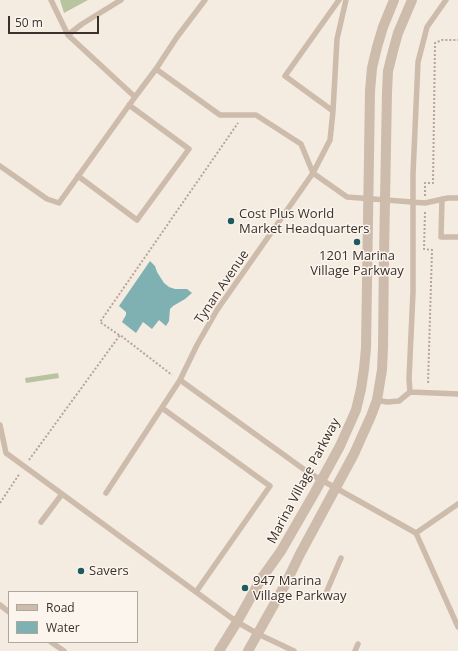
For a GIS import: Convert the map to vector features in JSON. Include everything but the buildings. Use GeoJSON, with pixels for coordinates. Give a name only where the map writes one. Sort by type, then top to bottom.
{"type":"FeatureCollection","features":[{"type":"Feature","properties":{"kind":"street","name":"Marina Village Parkway"},"geometry":{"type":"LineString","coordinates":[[219,651],[261,579],[281,551],[344,437],[356,410],[361,389],[366,348],[370,91],[372,68],[383,27],[394,0]]}},
{"type":"Feature","properties":{"kind":"street"},"geometry":{"type":"LineString","coordinates":[[248,651],[286,583],[354,454],[377,400],[382,370],[383,348],[388,71],[398,32],[412,0]]}},
{"type":"Feature","properties":{"kind":"lane"},"geometry":{"type":"LineString","coordinates":[[51,0],[68,35],[136,97]]}},
{"type":"Feature","properties":{"kind":"lane"},"geometry":{"type":"LineString","coordinates":[[68,35],[82,24],[121,0]]}},
{"type":"Feature","properties":{"kind":"lane"},"geometry":{"type":"LineString","coordinates":[[0,166],[47,199],[59,203],[205,0]]}},
{"type":"Feature","properties":{"kind":"lane"},"geometry":{"type":"LineString","coordinates":[[333,111],[285,76],[339,0]]}},
{"type":"Feature","properties":{"kind":"lane","name":"Tynan Avenue"},"geometry":{"type":"LineString","coordinates":[[106,493],[180,380],[197,345],[217,310],[313,173],[330,140],[337,39],[346,0]]}},
{"type":"Feature","properties":{"kind":"lane"},"geometry":{"type":"LineString","coordinates":[[410,392],[409,379],[413,292],[413,174],[418,62],[427,27],[446,0]]}},
{"type":"Feature","properties":{"kind":"lane"},"geometry":{"type":"LineString","coordinates":[[156,70],[220,115],[256,115],[300,144],[313,173],[347,196],[425,203],[448,198],[458,198]]}},
{"type":"Feature","properties":{"kind":"lane"},"geometry":{"type":"LineString","coordinates":[[78,176],[137,220],[189,149],[129,105]]}},
{"type":"Feature","properties":{"kind":"lane"},"geometry":{"type":"LineString","coordinates":[[442,199],[442,237],[458,237]]}},
{"type":"Feature","properties":{"kind":"lane"},"geometry":{"type":"LineString","coordinates":[[180,380],[309,473],[416,533],[458,628]]}},
{"type":"Feature","properties":{"kind":"lane"},"geometry":{"type":"LineString","coordinates":[[377,400],[388,402],[399,401],[410,392],[458,394]]}},
{"type":"Feature","properties":{"kind":"lane"},"geometry":{"type":"LineString","coordinates":[[162,408],[270,486],[196,592]]}},
{"type":"Feature","properties":{"kind":"lane"},"geometry":{"type":"LineString","coordinates":[[0,425],[6,453],[24,467],[237,622],[294,651]]}},
{"type":"Feature","properties":{"kind":"lane"},"geometry":{"type":"LineString","coordinates":[[41,522],[62,494]]}},
{"type":"Feature","properties":{"kind":"lane"},"geometry":{"type":"LineString","coordinates":[[416,533],[458,504]]}},
{"type":"Feature","properties":{"kind":"lane"},"geometry":{"type":"LineString","coordinates":[[326,593],[341,558]]}},
{"type":"Feature","properties":{"kind":"lane"},"geometry":{"type":"LineString","coordinates":[[0,605],[8,611]]}},
{"type":"Feature","properties":{"kind":"lane"},"geometry":{"type":"LineString","coordinates":[[52,643],[64,651]]}},
{"type":"Feature","properties":{"kind":"lane"},"geometry":{"type":"LineString","coordinates":[[355,651],[358,644]]}},
{"type":"Feature","properties":{"kind":"path"},"geometry":{"type":"LineString","coordinates":[[435,43],[442,40],[458,40]]}},
{"type":"Feature","properties":{"kind":"path"},"geometry":{"type":"LineString","coordinates":[[180,380],[120,335],[100,322],[244,115]]}},
{"type":"Feature","properties":{"kind":"path"},"geometry":{"type":"LineString","coordinates":[[0,503],[24,467],[120,335]]}},
{"type":"Feature","properties":{"kind":"green space"},"geometry":{"type":"Polygon","coordinates":[[[60,0],[88,0],[64,13],[60,0]]]}},
{"type":"Feature","properties":{"kind":"green space"},"geometry":{"type":"Polygon","coordinates":[[[58,373],[59,378],[26,383],[25,378],[58,373]]]}},
{"type":"Feature","properties":{"kind":"water"},"geometry":{"type":"Polygon","coordinates":[[[150,261],[155,266],[164,283],[169,287],[175,289],[187,289],[192,293],[170,309],[169,321],[166,326],[159,320],[152,329],[143,322],[136,333],[122,322],[126,312],[119,306],[150,261]]]}},
{"type":"Feature","properties":{"kind":"place","name":"Cost Plus World Market Headquarters"},"geometry":{"type":"Point","coordinates":[231,221]}},
{"type":"Feature","properties":{"kind":"place","name":"1201 Marina Village Parkway"},"geometry":{"type":"Point","coordinates":[357,242]}},
{"type":"Feature","properties":{"kind":"place","name":"Savers"},"geometry":{"type":"Point","coordinates":[81,571]}},
{"type":"Feature","properties":{"kind":"place","name":"947 Marina Village Parkway"},"geometry":{"type":"Point","coordinates":[245,588]}}]}
